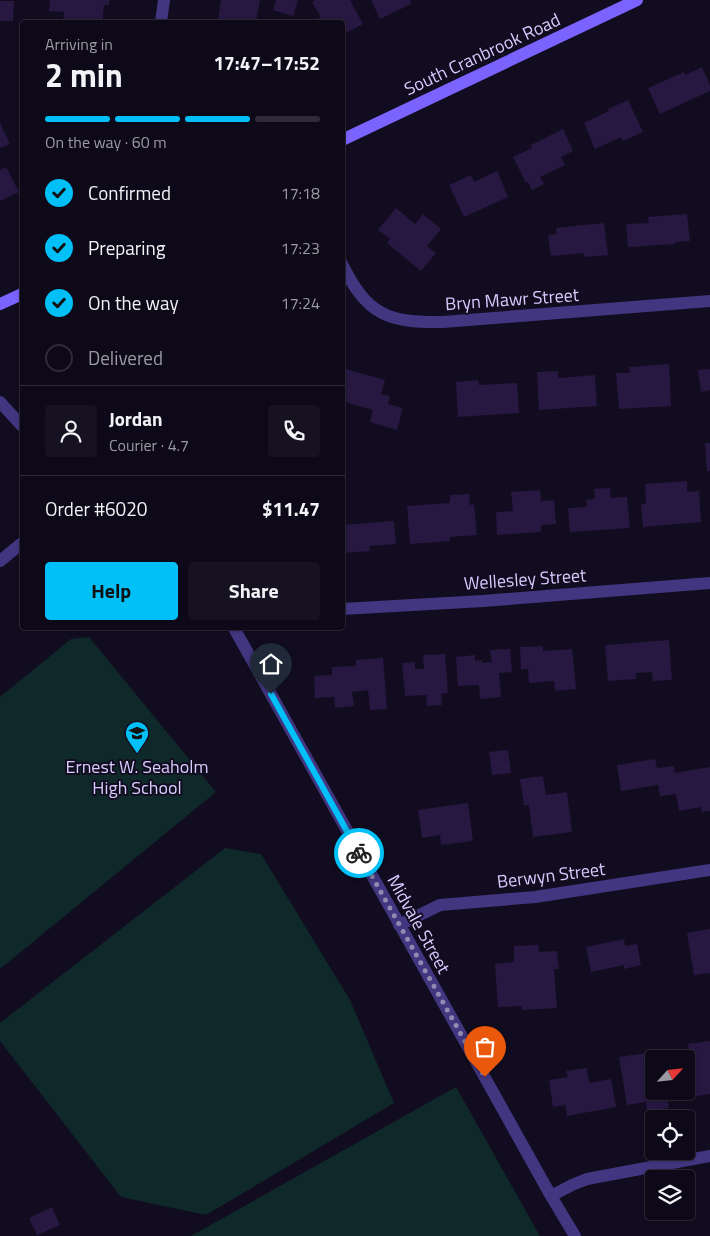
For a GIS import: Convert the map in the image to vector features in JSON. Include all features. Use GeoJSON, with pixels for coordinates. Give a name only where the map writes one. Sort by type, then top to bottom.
{"type":"FeatureCollection","features":[{"type":"Feature","properties":{"kind":"street"},"geometry":{"type":"LineString","coordinates":[[161,20],[164,0]]}},
{"type":"Feature","properties":{"kind":"street","name":"South Cranbrook Road"},"geometry":{"type":"LineString","coordinates":[[345,139],[637,0]]}},
{"type":"Feature","properties":{"kind":"street","name":"Bryn Mawr Street"},"geometry":{"type":"LineString","coordinates":[[345,269],[359,293],[371,306],[388,317],[415,322],[443,322],[710,300]]}},
{"type":"Feature","properties":{"kind":"street"},"geometry":{"type":"LineString","coordinates":[[0,304],[20,295]]}},
{"type":"Feature","properties":{"kind":"street"},"geometry":{"type":"LineString","coordinates":[[0,402],[20,424]]}},
{"type":"Feature","properties":{"kind":"street"},"geometry":{"type":"LineString","coordinates":[[0,562],[20,545]]}},
{"type":"Feature","properties":{"kind":"street","name":"Wellesley Street"},"geometry":{"type":"LineString","coordinates":[[345,609],[483,601],[710,583]]}},
{"type":"Feature","properties":{"kind":"street","name":"Midvale Street"},"geometry":{"type":"LineString","coordinates":[[235,630],[551,1196],[576,1236]]}},
{"type":"Feature","properties":{"kind":"street","name":"Berwyn Street"},"geometry":{"type":"LineString","coordinates":[[399,925],[440,905],[535,897],[710,870]]}},
{"type":"Feature","properties":{"kind":"street"},"geometry":{"type":"LineString","coordinates":[[551,1196],[587,1179],[710,1156]]}},
{"type":"Feature","properties":{"kind":"green space"},"geometry":{"type":"Polygon","coordinates":[[[89,637],[216,792],[0,969],[0,697],[71,639],[89,637]]]}},
{"type":"Feature","properties":{"kind":"green space"},"geometry":{"type":"Polygon","coordinates":[[[225,848],[261,854],[350,1000],[394,1103],[206,1215],[121,1197],[0,1041],[0,1023],[225,848]]]}},
{"type":"Feature","properties":{"kind":"green space"},"geometry":{"type":"Polygon","coordinates":[[[456,1087],[540,1236],[191,1236],[456,1087]]]}},
{"type":"Feature","properties":{"kind":"building"},"geometry":{"type":"Polygon","coordinates":[[[50,0],[109,0],[109,5],[104,5],[102,20],[63,20],[64,12],[49,11],[50,0]]]}},
{"type":"Feature","properties":{"kind":"building"},"geometry":{"type":"Polygon","coordinates":[[[221,0],[260,0],[256,20],[218,19],[221,0]]]}},
{"type":"Feature","properties":{"kind":"building"},"geometry":{"type":"Polygon","coordinates":[[[276,0],[298,0],[293,16],[273,10],[276,0]]]}},
{"type":"Feature","properties":{"kind":"building"},"geometry":{"type":"Polygon","coordinates":[[[315,0],[350,0],[363,24],[345,33],[345,20],[315,20],[321,17],[312,2],[315,0]]]}},
{"type":"Feature","properties":{"kind":"building"},"geometry":{"type":"Polygon","coordinates":[[[371,0],[410,0],[411,4],[380,19],[371,0]]]}},
{"type":"Feature","properties":{"kind":"building"},"geometry":{"type":"Polygon","coordinates":[[[0,1],[14,1],[13,21],[0,21],[0,1]]]}},
{"type":"Feature","properties":{"kind":"building"},"geometry":{"type":"Polygon","coordinates":[[[702,67],[710,85],[710,91],[660,114],[648,88],[684,72],[685,75],[702,67]]]}},
{"type":"Feature","properties":{"kind":"building"},"geometry":{"type":"Polygon","coordinates":[[[628,100],[643,132],[623,141],[621,137],[595,149],[584,123],[628,100]]]}},
{"type":"Feature","properties":{"kind":"building"},"geometry":{"type":"Polygon","coordinates":[[[0,123],[10,144],[0,148],[0,123]]]}},
{"type":"Feature","properties":{"kind":"building"},"geometry":{"type":"Polygon","coordinates":[[[563,129],[573,151],[561,157],[565,165],[540,177],[544,184],[532,190],[528,182],[526,183],[513,157],[532,148],[531,145],[563,129]]]}},
{"type":"Feature","properties":{"kind":"building"},"geometry":{"type":"Polygon","coordinates":[[[6,167],[19,192],[0,201],[0,170],[6,167]]]}},
{"type":"Feature","properties":{"kind":"building"},"geometry":{"type":"Polygon","coordinates":[[[497,171],[508,197],[464,217],[449,185],[471,175],[474,182],[497,171]]]}},
{"type":"Feature","properties":{"kind":"building"},"geometry":{"type":"Polygon","coordinates":[[[396,208],[415,224],[423,214],[441,229],[427,246],[436,253],[421,271],[387,243],[390,239],[378,230],[396,208]]]}},
{"type":"Feature","properties":{"kind":"building"},"geometry":{"type":"Polygon","coordinates":[[[687,214],[690,241],[675,242],[675,244],[628,247],[626,224],[649,223],[648,217],[687,214]]]}},
{"type":"Feature","properties":{"kind":"building"},"geometry":{"type":"Polygon","coordinates":[[[604,223],[608,255],[584,257],[584,253],[551,256],[548,235],[557,234],[556,228],[604,223]]]}},
{"type":"Feature","properties":{"kind":"building"},"geometry":{"type":"Polygon","coordinates":[[[669,364],[671,406],[619,409],[616,373],[630,373],[629,367],[669,364]]]}},
{"type":"Feature","properties":{"kind":"building"},"geometry":{"type":"Polygon","coordinates":[[[345,369],[385,380],[381,394],[390,396],[388,404],[403,408],[397,430],[370,422],[373,410],[345,402],[345,369]]]}},
{"type":"Feature","properties":{"kind":"building"},"geometry":{"type":"Polygon","coordinates":[[[710,369],[710,390],[701,392],[698,370],[710,369]]]}},
{"type":"Feature","properties":{"kind":"building"},"geometry":{"type":"Polygon","coordinates":[[[558,371],[558,378],[595,375],[597,406],[539,410],[537,372],[558,371]]]}},
{"type":"Feature","properties":{"kind":"building"},"geometry":{"type":"Polygon","coordinates":[[[478,380],[479,385],[517,383],[519,413],[458,417],[456,382],[478,380]]]}},
{"type":"Feature","properties":{"kind":"building"},"geometry":{"type":"Polygon","coordinates":[[[705,443],[710,443],[710,471],[707,471],[705,443]]]}},
{"type":"Feature","properties":{"kind":"building"},"geometry":{"type":"Polygon","coordinates":[[[687,481],[687,492],[699,491],[701,522],[643,527],[641,504],[646,504],[645,484],[687,481]]]}},
{"type":"Feature","properties":{"kind":"building"},"geometry":{"type":"Polygon","coordinates":[[[610,488],[611,498],[627,497],[630,528],[570,532],[568,508],[587,507],[586,500],[595,499],[594,489],[610,488]]]}},
{"type":"Feature","properties":{"kind":"building"},"geometry":{"type":"Polygon","coordinates":[[[540,490],[541,501],[554,500],[556,524],[541,525],[541,532],[497,535],[496,512],[513,511],[511,492],[540,490]]]}},
{"type":"Feature","properties":{"kind":"building"},"geometry":{"type":"Polygon","coordinates":[[[469,494],[470,505],[474,504],[477,535],[450,537],[450,541],[410,544],[407,506],[450,503],[450,495],[469,494]]]}},
{"type":"Feature","properties":{"kind":"building"},"geometry":{"type":"Polygon","coordinates":[[[394,521],[396,544],[369,546],[370,551],[345,553],[345,525],[394,521]]]}},
{"type":"Feature","properties":{"kind":"building"},"geometry":{"type":"Polygon","coordinates":[[[669,640],[672,680],[653,681],[652,672],[636,673],[636,679],[608,681],[605,645],[669,640]]]}},
{"type":"Feature","properties":{"kind":"building"},"geometry":{"type":"Polygon","coordinates":[[[543,646],[543,651],[572,649],[576,689],[555,691],[554,681],[529,683],[528,669],[521,670],[520,647],[543,646]]]}},
{"type":"Feature","properties":{"kind":"building"},"geometry":{"type":"Polygon","coordinates":[[[510,649],[512,672],[499,673],[501,697],[480,699],[479,685],[458,686],[456,657],[475,655],[475,661],[482,660],[482,663],[492,662],[490,650],[510,649]]]}},
{"type":"Feature","properties":{"kind":"building"},"geometry":{"type":"Polygon","coordinates":[[[445,654],[448,693],[441,694],[442,705],[427,706],[426,695],[405,696],[402,663],[415,662],[415,669],[424,669],[423,655],[445,654]]]}},
{"type":"Feature","properties":{"kind":"building"},"geometry":{"type":"Polygon","coordinates":[[[383,658],[387,709],[370,710],[368,690],[352,692],[354,706],[335,708],[334,697],[315,698],[314,676],[332,675],[332,667],[356,666],[356,660],[383,658]]]}},
{"type":"Feature","properties":{"kind":"building"},"geometry":{"type":"Polygon","coordinates":[[[508,750],[511,773],[492,775],[489,752],[508,750]]]}},
{"type":"Feature","properties":{"kind":"building"},"geometry":{"type":"Polygon","coordinates":[[[655,759],[657,768],[674,766],[675,773],[710,767],[710,811],[702,812],[701,807],[679,811],[676,794],[660,796],[658,785],[621,791],[617,765],[655,759]]]}},
{"type":"Feature","properties":{"kind":"building"},"geometry":{"type":"Polygon","coordinates":[[[543,776],[546,795],[567,792],[572,832],[533,837],[529,805],[524,805],[520,779],[543,776]]]}},
{"type":"Feature","properties":{"kind":"building"},"geometry":{"type":"Polygon","coordinates":[[[468,803],[473,841],[441,845],[440,835],[422,838],[418,810],[468,803]]]}},
{"type":"Feature","properties":{"kind":"building"},"geometry":{"type":"Polygon","coordinates":[[[710,929],[710,973],[694,975],[687,933],[710,929]]]}},
{"type":"Feature","properties":{"kind":"building"},"geometry":{"type":"Polygon","coordinates":[[[624,939],[625,946],[637,944],[641,965],[624,969],[624,965],[591,972],[586,947],[624,939]]]}},
{"type":"Feature","properties":{"kind":"building"},"geometry":{"type":"Polygon","coordinates":[[[538,945],[539,952],[557,951],[559,969],[554,969],[557,1008],[522,1010],[522,1006],[498,1007],[495,964],[514,962],[514,946],[538,945]]]}},
{"type":"Feature","properties":{"kind":"building"},"geometry":{"type":"Polygon","coordinates":[[[710,1041],[710,1094],[696,1096],[695,1050],[689,1050],[688,1044],[710,1041]]]}},
{"type":"Feature","properties":{"kind":"building"},"geometry":{"type":"Polygon","coordinates":[[[645,1053],[645,1100],[668,1100],[669,1108],[647,1110],[646,1102],[627,1105],[619,1057],[645,1053]]]}},
{"type":"Feature","properties":{"kind":"building"},"geometry":{"type":"Polygon","coordinates":[[[587,1068],[589,1083],[611,1079],[616,1107],[567,1116],[565,1105],[553,1107],[549,1080],[568,1077],[566,1071],[587,1068]]]}},
{"type":"Feature","properties":{"kind":"building"},"geometry":{"type":"Polygon","coordinates":[[[52,1207],[60,1225],[37,1235],[29,1218],[52,1207]]]}},
{"type":"Feature","properties":{"kind":"way so far"},"geometry":{"type":"LineString","coordinates":[[359,853],[485,1077]]}},
{"type":"Feature","properties":{"kind":"place","name":"Ernest W. Seaholm High School"},"geometry":{"type":"Point","coordinates":[137,754]}},
{"type":"Feature","properties":{"kind":"route"},"geometry":{"type":"LineString","coordinates":[[271,694],[359,853]]}}]}
